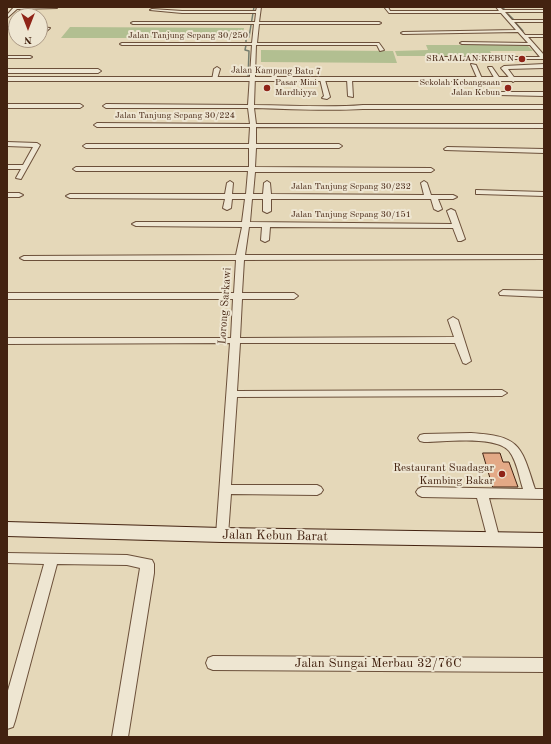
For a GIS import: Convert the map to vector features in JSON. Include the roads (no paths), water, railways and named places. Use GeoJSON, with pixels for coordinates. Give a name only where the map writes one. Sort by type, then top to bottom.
{"type":"FeatureCollection","features":[{"type":"Feature","properties":{"kind":"main road","name":"Jalan Kebun Barat"},"geometry":{"type":"LineString","coordinates":[[7,529],[222,535],[544,540]]}},
{"type":"Feature","properties":{"kind":"street"},"geometry":{"type":"LineString","coordinates":[[48,8],[55,8]]}},
{"type":"Feature","properties":{"kind":"street"},"geometry":{"type":"LineString","coordinates":[[387,8],[389,12],[518,13],[524,11],[544,11]]}},
{"type":"Feature","properties":{"kind":"street"},"geometry":{"type":"LineString","coordinates":[[152,10],[244,13]]}},
{"type":"Feature","properties":{"kind":"street"},"geometry":{"type":"LineString","coordinates":[[211,14],[250,13],[258,11]]}},
{"type":"Feature","properties":{"kind":"street","name":"Lorong Sarkawi"},"geometry":{"type":"LineString","coordinates":[[222,535],[240,258],[246,225],[252,170],[253,126],[251,106],[254,44],[253,23],[258,11]]}},
{"type":"Feature","properties":{"kind":"street"},"geometry":{"type":"LineString","coordinates":[[434,16],[502,12]]}},
{"type":"Feature","properties":{"kind":"street"},"geometry":{"type":"LineString","coordinates":[[502,12],[544,58]]}},
{"type":"Feature","properties":{"kind":"street"},"geometry":{"type":"LineString","coordinates":[[510,21],[544,21]]}},
{"type":"Feature","properties":{"kind":"street"},"geometry":{"type":"LineString","coordinates":[[133,23],[379,23]]}},
{"type":"Feature","properties":{"kind":"street"},"geometry":{"type":"LineString","coordinates":[[403,33],[519,31]]}},
{"type":"Feature","properties":{"kind":"street"},"geometry":{"type":"LineString","coordinates":[[524,36],[544,36]]}},
{"type":"Feature","properties":{"kind":"street"},"geometry":{"type":"LineString","coordinates":[[462,43],[544,42]]}},
{"type":"Feature","properties":{"kind":"street","name":"Jalan Tanjung Sepang 30/250"},"geometry":{"type":"LineString","coordinates":[[122,44],[379,44],[382,50]]}},
{"type":"Feature","properties":{"kind":"street"},"geometry":{"type":"LineString","coordinates":[[7,57],[30,57]]}},
{"type":"Feature","properties":{"kind":"street"},"geometry":{"type":"LineString","coordinates":[[428,58],[544,58]]}},
{"type":"Feature","properties":{"kind":"street"},"geometry":{"type":"LineString","coordinates":[[473,65],[481,80]]}},
{"type":"Feature","properties":{"kind":"street"},"geometry":{"type":"LineString","coordinates":[[512,80],[504,68],[544,66]]}},
{"type":"Feature","properties":{"kind":"street"},"geometry":{"type":"LineString","coordinates":[[490,68],[498,80]]}},
{"type":"Feature","properties":{"kind":"street"},"geometry":{"type":"LineString","coordinates":[[214,79],[217,69]]}},
{"type":"Feature","properties":{"kind":"street"},"geometry":{"type":"LineString","coordinates":[[7,71],[98,71]]}},
{"type":"Feature","properties":{"kind":"street","name":"Jalan Kampung Batu 7"},"geometry":{"type":"LineString","coordinates":[[7,79],[544,80]]}},
{"type":"Feature","properties":{"kind":"street"},"geometry":{"type":"LineString","coordinates":[[322,80],[327,97],[325,98]]}},
{"type":"Feature","properties":{"kind":"street"},"geometry":{"type":"LineString","coordinates":[[349,80],[351,96]]}},
{"type":"Feature","properties":{"kind":"street"},"geometry":{"type":"LineString","coordinates":[[501,94],[544,94]]}},
{"type":"Feature","properties":{"kind":"street"},"geometry":{"type":"LineString","coordinates":[[7,105],[12,98]]}},
{"type":"Feature","properties":{"kind":"street"},"geometry":{"type":"LineString","coordinates":[[7,105],[80,106]]}},
{"type":"Feature","properties":{"kind":"street"},"geometry":{"type":"LineString","coordinates":[[106,106],[251,106],[316,107],[334,109],[363,107],[544,107]]}},
{"type":"Feature","properties":{"kind":"street","name":"Jalan Tanjung Sepang 30/224"},"geometry":{"type":"LineString","coordinates":[[97,125],[544,126]]}},
{"type":"Feature","properties":{"kind":"street"},"geometry":{"type":"LineString","coordinates":[[7,144],[38,145],[19,178]]}},
{"type":"Feature","properties":{"kind":"street"},"geometry":{"type":"LineString","coordinates":[[86,146],[339,146]]}},
{"type":"Feature","properties":{"kind":"street"},"geometry":{"type":"LineString","coordinates":[[447,149],[544,151]]}},
{"type":"Feature","properties":{"kind":"street"},"geometry":{"type":"LineString","coordinates":[[7,167],[25,167]]}},
{"type":"Feature","properties":{"kind":"street"},"geometry":{"type":"LineString","coordinates":[[76,169],[431,170]]}},
{"type":"Feature","properties":{"kind":"street"},"geometry":{"type":"LineString","coordinates":[[227,208],[230,183]]}},
{"type":"Feature","properties":{"kind":"street"},"geometry":{"type":"LineString","coordinates":[[267,183],[267,212]]}},
{"type":"Feature","properties":{"kind":"street"},"geometry":{"type":"LineString","coordinates":[[424,183],[438,209]]}},
{"type":"Feature","properties":{"kind":"street"},"geometry":{"type":"LineString","coordinates":[[479,192],[544,194]]}},
{"type":"Feature","properties":{"kind":"street"},"geometry":{"type":"LineString","coordinates":[[7,195],[20,195]]}},
{"type":"Feature","properties":{"kind":"street","name":"Jalan Tanjung Sepang 30/232"},"geometry":{"type":"LineString","coordinates":[[70,196],[453,197]]}},
{"type":"Feature","properties":{"kind":"street"},"geometry":{"type":"LineString","coordinates":[[451,211],[460,239]]}},
{"type":"Feature","properties":{"kind":"street","name":"Jalan Tanjung Sepang 30/151"},"geometry":{"type":"LineString","coordinates":[[136,224],[456,226]]}},
{"type":"Feature","properties":{"kind":"street"},"geometry":{"type":"LineString","coordinates":[[266,225],[266,240]]}},
{"type":"Feature","properties":{"kind":"street"},"geometry":{"type":"LineString","coordinates":[[24,258],[544,257]]}},
{"type":"Feature","properties":{"kind":"street"},"geometry":{"type":"LineString","coordinates":[[503,293],[544,294]]}},
{"type":"Feature","properties":{"kind":"street"},"geometry":{"type":"LineString","coordinates":[[7,296],[54,299],[237,295],[294,296]]}},
{"type":"Feature","properties":{"kind":"street"},"geometry":{"type":"LineString","coordinates":[[454,320],[466,361]]}},
{"type":"Feature","properties":{"kind":"street"},"geometry":{"type":"LineString","coordinates":[[7,341],[460,340]]}},
{"type":"Feature","properties":{"kind":"street"},"geometry":{"type":"LineString","coordinates":[[232,394],[502,393]]}},
{"type":"Feature","properties":{"kind":"street"},"geometry":{"type":"LineString","coordinates":[[424,438],[492,438],[504,441],[511,446],[516,453],[530,493]]}},
{"type":"Feature","properties":{"kind":"street"},"geometry":{"type":"LineString","coordinates":[[226,490],[317,490]]}},
{"type":"Feature","properties":{"kind":"street"},"geometry":{"type":"LineString","coordinates":[[422,492],[544,494]]}},
{"type":"Feature","properties":{"kind":"street"},"geometry":{"type":"LineString","coordinates":[[482,493],[494,540]]}},
{"type":"Feature","properties":{"kind":"street"},"geometry":{"type":"LineString","coordinates":[[7,558],[127,560],[147,564],[147,573],[120,737]]}},
{"type":"Feature","properties":{"kind":"street"},"geometry":{"type":"LineString","coordinates":[[7,721],[52,559]]}},
{"type":"Feature","properties":{"kind":"street","name":"Jalan Sungai Merbau 32/76C"},"geometry":{"type":"LineString","coordinates":[[213,663],[544,665]]}},
{"type":"Feature","properties":{"kind":"waterway"},"geometry":{"type":"LineString","coordinates":[[246,42],[246,38],[249,37],[254,7]]}},
{"type":"Feature","properties":{"kind":"waterway"},"geometry":{"type":"LineString","coordinates":[[502,7],[505,10]]}},
{"type":"Feature","properties":{"kind":"waterway"},"geometry":{"type":"LineString","coordinates":[[508,14],[514,20]]}},
{"type":"Feature","properties":{"kind":"waterway"},"geometry":{"type":"LineString","coordinates":[[515,22],[523,31]]}},
{"type":"Feature","properties":{"kind":"waterway"},"geometry":{"type":"LineString","coordinates":[[246,45],[245,50],[249,51],[248,78]]}},
{"type":"Feature","properties":{"kind":"place","name":"SRA JALAN KEBUN"},"geometry":{"type":"Point","coordinates":[522,59]}},
{"type":"Feature","properties":{"kind":"place","name":"Pasar Mini Mardhiyya"},"geometry":{"type":"Point","coordinates":[267,88]}},
{"type":"Feature","properties":{"kind":"place","name":"Sekolah Kebangsaan Jalan Kebun"},"geometry":{"type":"Point","coordinates":[508,88]}},
{"type":"Feature","properties":{"kind":"place","name":"Restaurant Suadagar Kambing Bakar"},"geometry":{"type":"Point","coordinates":[502,474]}}]}
